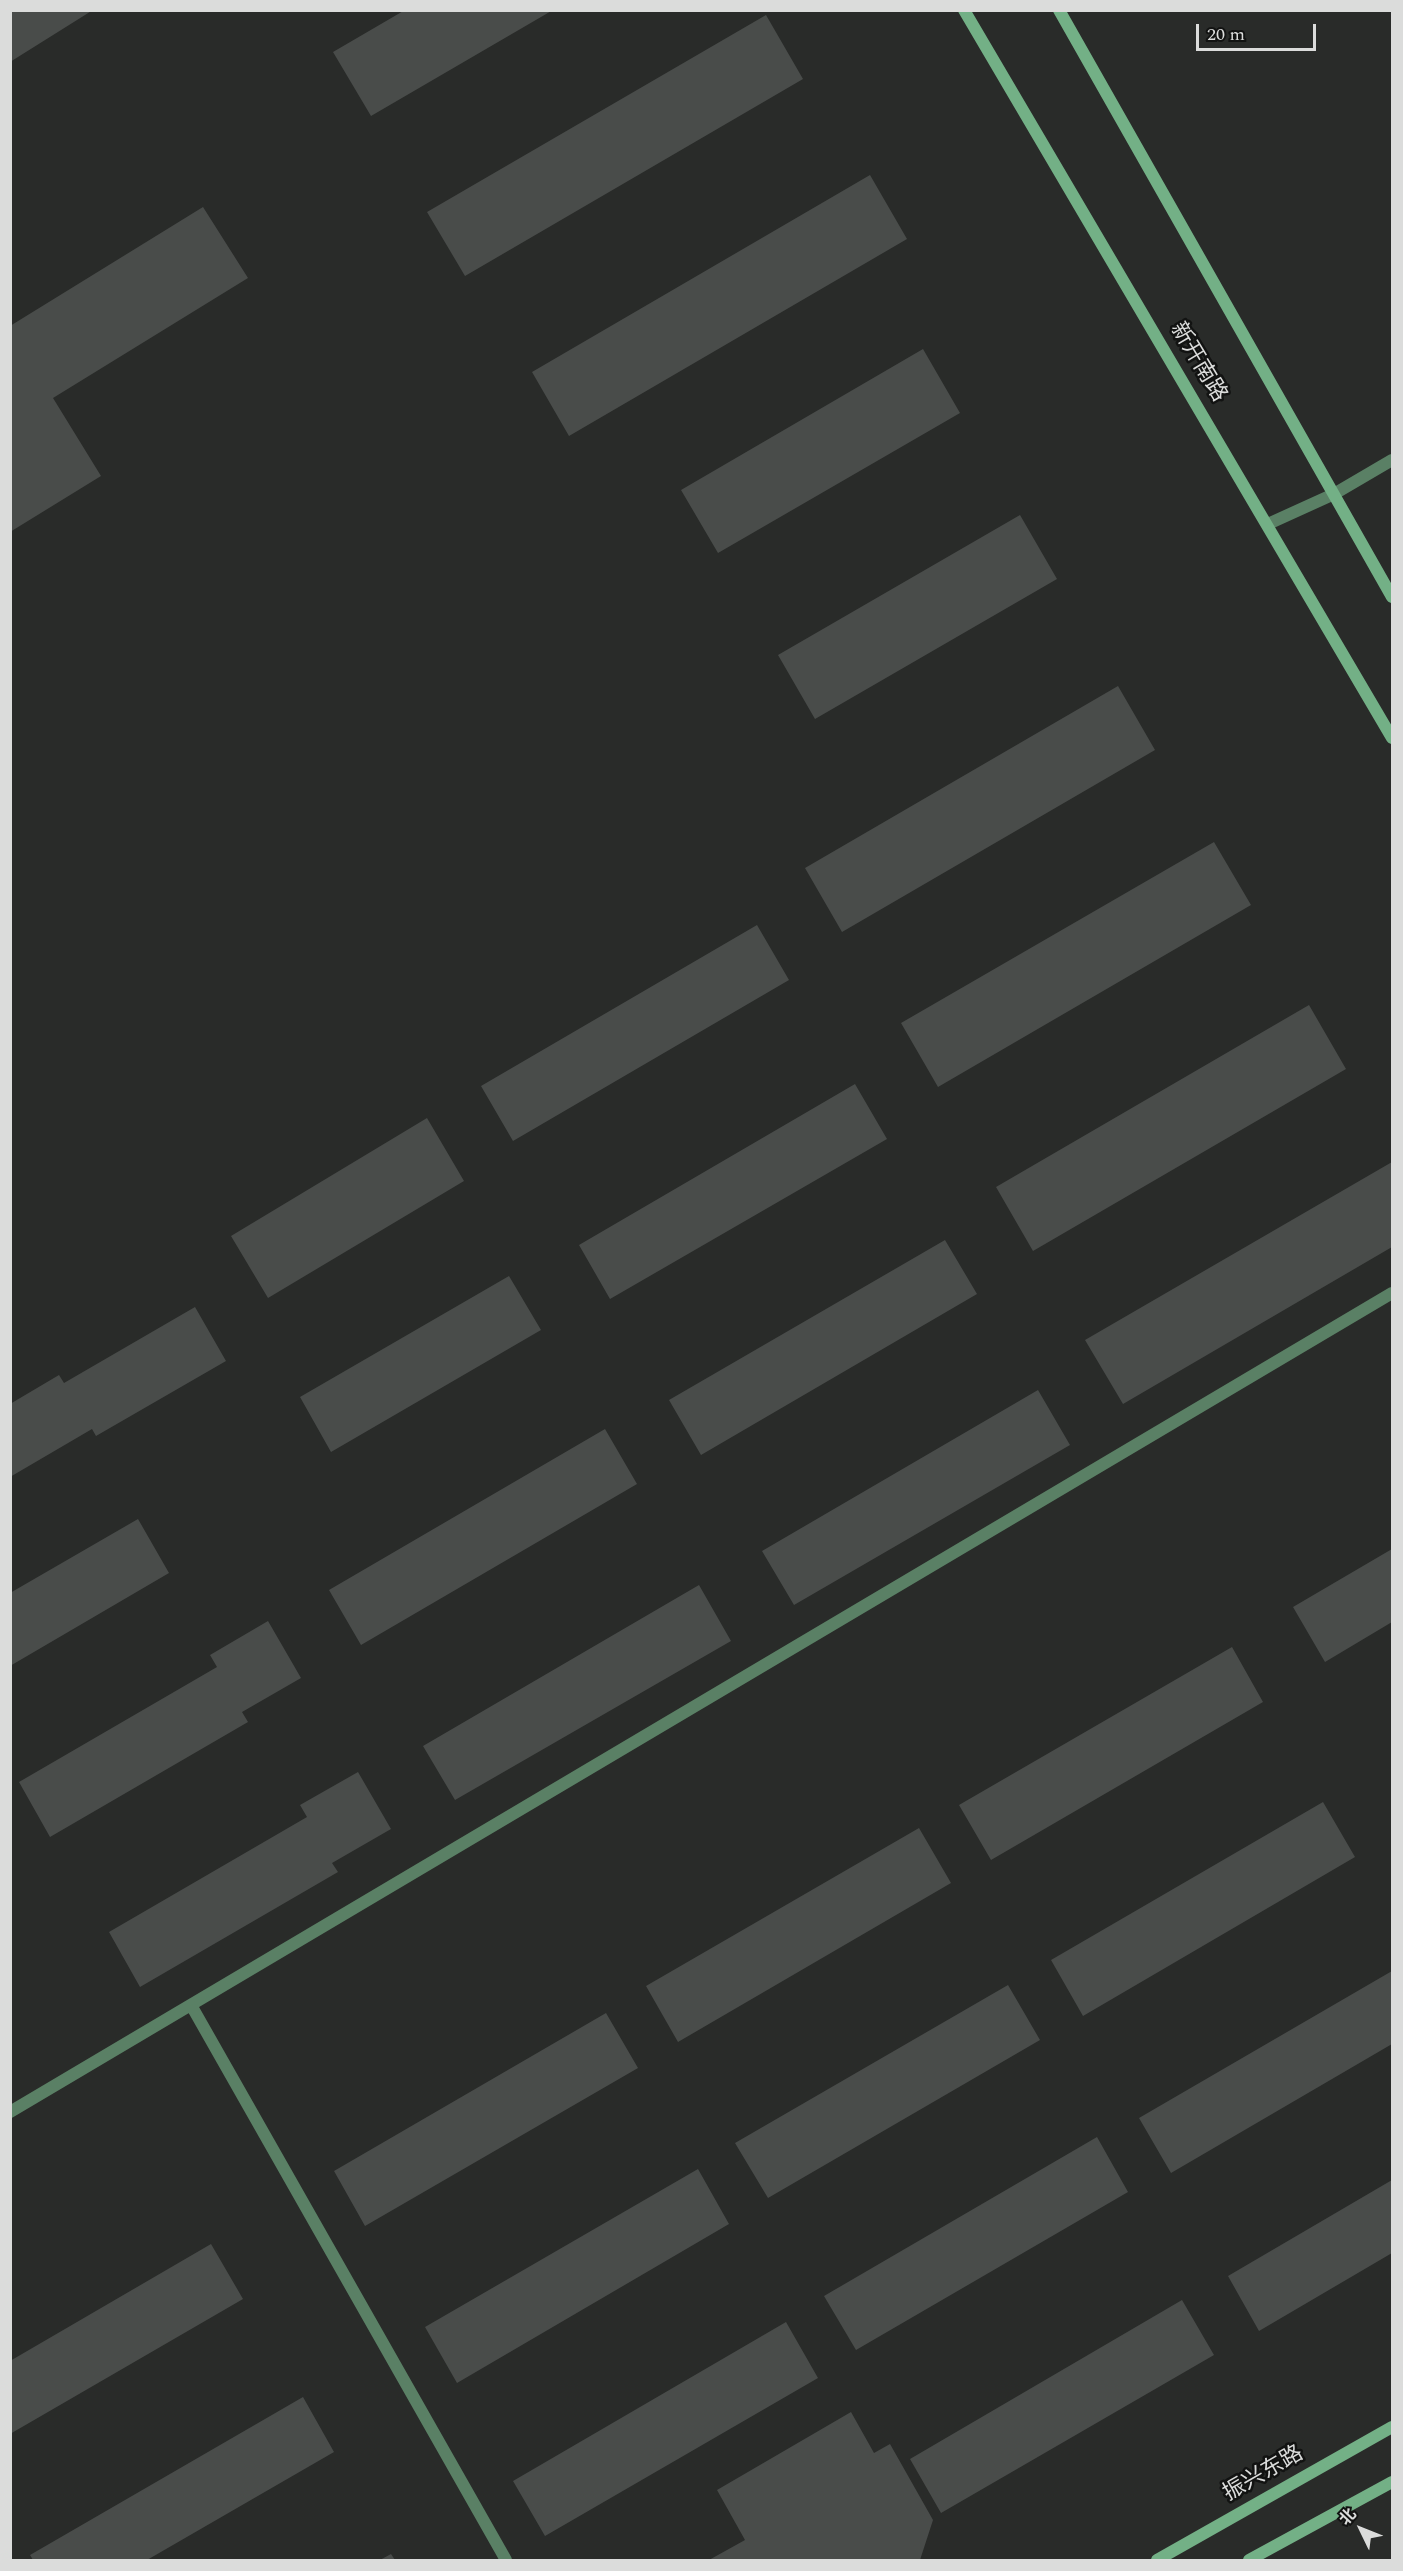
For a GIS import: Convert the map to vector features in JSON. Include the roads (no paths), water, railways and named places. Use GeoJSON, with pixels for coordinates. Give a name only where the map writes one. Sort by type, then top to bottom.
{"type":"FeatureCollection","features":[{"type":"Feature","properties":{"kind":"main road","name":"新开南路"},"geometry":{"type":"LineString","coordinates":[[964,10],[1392,738]]}},
{"type":"Feature","properties":{"kind":"main road"},"geometry":{"type":"LineString","coordinates":[[1059,10],[1392,597]]}},
{"type":"Feature","properties":{"kind":"main road","name":"振兴东路"},"geometry":{"type":"LineString","coordinates":[[1156,2560],[1392,2427]]}},
{"type":"Feature","properties":{"kind":"main road"},"geometry":{"type":"LineString","coordinates":[[1249,2560],[1392,2482]]}},
{"type":"Feature","properties":{"kind":"street"},"geometry":{"type":"LineString","coordinates":[[1268,524],[1334,494],[1392,460]]}},
{"type":"Feature","properties":{"kind":"street"},"geometry":{"type":"LineString","coordinates":[[10,2112],[1392,1293]]}},
{"type":"Feature","properties":{"kind":"street"},"geometry":{"type":"LineString","coordinates":[[191,2004],[506,2560]]}}]}
